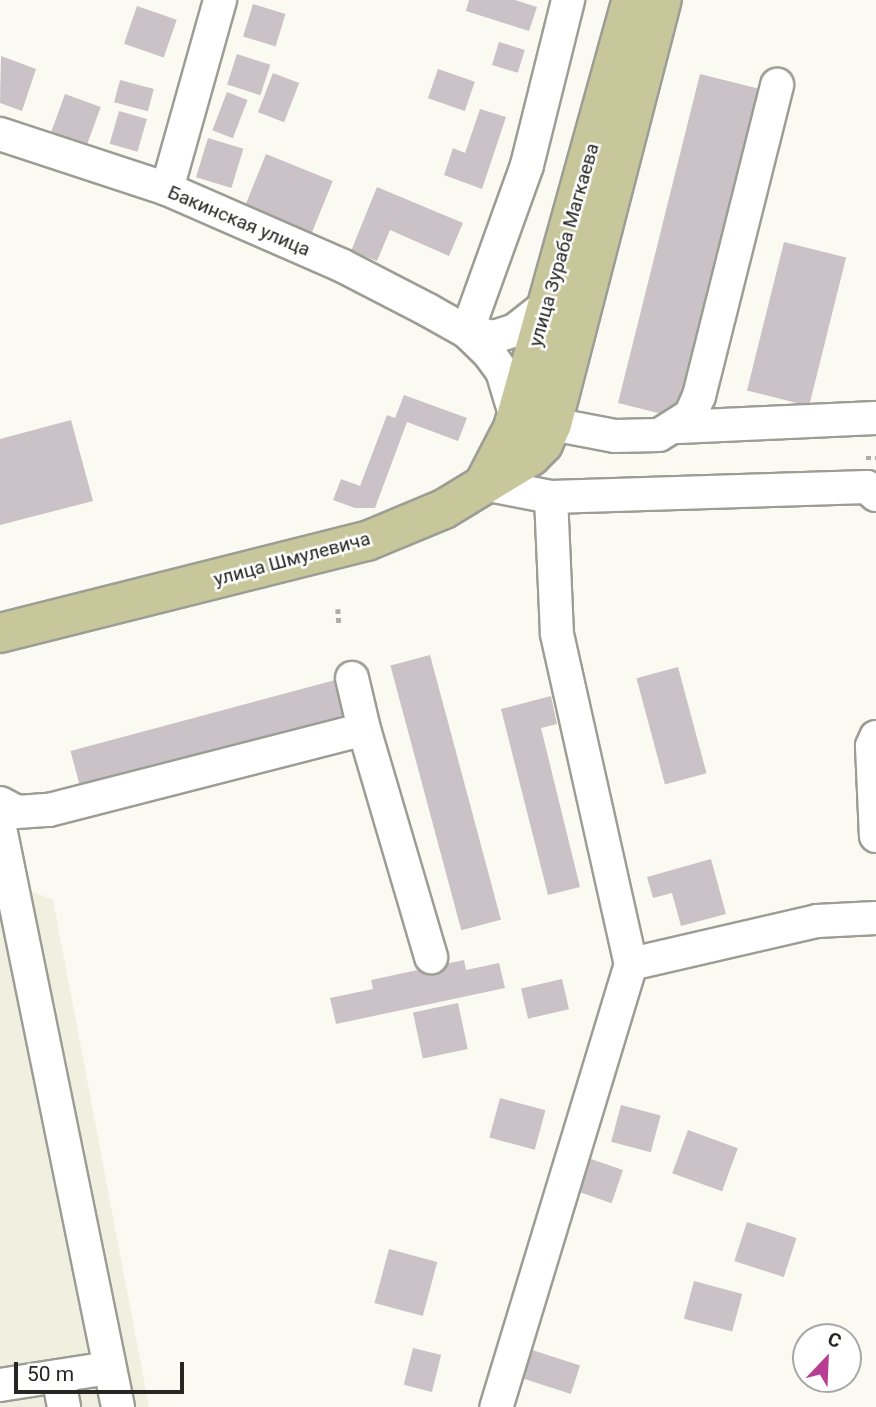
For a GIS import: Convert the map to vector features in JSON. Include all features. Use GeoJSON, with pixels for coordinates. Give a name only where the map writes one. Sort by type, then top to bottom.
{"type":"FeatureCollection","features":[{"type":"Feature","properties":{"kind":"main road","name":"улица Зураба Магкаева"},"geometry":{"type":"LineString","coordinates":[[484,484],[515,414],[632,0]]}},
{"type":"Feature","properties":{"kind":"main road","name":"улица Зураба Магкаева"},"geometry":{"type":"LineString","coordinates":[[552,424],[662,0]]}},
{"type":"Feature","properties":{"kind":"main road","name":"улица Шмулевича"},"geometry":{"type":"LineString","coordinates":[[0,633],[368,541],[444,509],[531,456],[544,444],[552,424]]}},
{"type":"Feature","properties":{"kind":"street"},"geometry":{"type":"LineString","coordinates":[[167,189],[220,0]]}},
{"type":"Feature","properties":{"kind":"street"},"geometry":{"type":"LineString","coordinates":[[467,332],[527,165],[568,0]]}},
{"type":"Feature","properties":{"kind":"street"},"geometry":{"type":"LineString","coordinates":[[678,427],[699,396],[777,85]]}},
{"type":"Feature","properties":{"kind":"street","name":"Бакинская улица"},"geometry":{"type":"LineString","coordinates":[[0,134],[167,189],[341,265],[467,332],[494,337],[515,330],[548,304]]}},
{"type":"Feature","properties":{"kind":"street","name":"Бакинская улица"},"geometry":{"type":"LineString","coordinates":[[467,332],[502,371],[515,414]]}},
{"type":"Feature","properties":{"kind":"street"},"geometry":{"type":"LineString","coordinates":[[515,414],[536,428],[552,424],[615,436],[659,435],[678,427],[876,418]]}},
{"type":"Feature","properties":{"kind":"street"},"geometry":{"type":"LineString","coordinates":[[484,484],[551,497],[867,487],[876,495]]}},
{"type":"Feature","properties":{"kind":"street"},"geometry":{"type":"LineString","coordinates":[[496,1407],[631,964],[557,635],[551,497]]}},
{"type":"Feature","properties":{"kind":"street"},"geometry":{"type":"LineString","coordinates":[[352,678],[364,729],[431,957]]}},
{"type":"Feature","properties":{"kind":"street"},"geometry":{"type":"LineString","coordinates":[[0,803],[17,811],[49,810],[364,729]]}},
{"type":"Feature","properties":{"kind":"street"},"geometry":{"type":"LineString","coordinates":[[876,737],[872,746],[876,836]]}},
{"type":"Feature","properties":{"kind":"street"},"geometry":{"type":"LineString","coordinates":[[0,828],[118,1407]]}},
{"type":"Feature","properties":{"kind":"street"},"geometry":{"type":"LineString","coordinates":[[631,964],[817,921],[876,918]]}},
{"type":"Feature","properties":{"kind":"street"},"geometry":{"type":"LineString","coordinates":[[0,1385],[110,1368]]}},
{"type":"Feature","properties":{"kind":"street"},"geometry":{"type":"LineString","coordinates":[[58,1376],[64,1407]]}},
{"type":"Feature","properties":{"kind":"path"},"geometry":{"type":"LineString","coordinates":[[338,609],[339,625]]}},
{"type":"Feature","properties":{"kind":"shaded area"},"geometry":{"type":"Polygon","coordinates":[[[0,838],[14,884],[53,900],[149,1407],[0,1407],[0,838]]]}},
{"type":"Feature","properties":{"kind":"building"},"geometry":{"type":"Polygon","coordinates":[[[469,0],[515,0],[537,7],[529,31],[466,11],[469,0]]]}},
{"type":"Feature","properties":{"kind":"building"},"geometry":{"type":"Polygon","coordinates":[[[253,4],[286,14],[276,46],[243,37],[253,4]]]}},
{"type":"Feature","properties":{"kind":"building"},"geometry":{"type":"Polygon","coordinates":[[[137,6],[177,20],[164,57],[124,44],[137,6]]]}},
{"type":"Feature","properties":{"kind":"building"},"geometry":{"type":"Polygon","coordinates":[[[499,42],[525,50],[518,73],[492,65],[499,42]]]}},
{"type":"Feature","properties":{"kind":"building"},"geometry":{"type":"Polygon","coordinates":[[[237,54],[270,65],[260,95],[227,84],[237,54]]]}},
{"type":"Feature","properties":{"kind":"building"},"geometry":{"type":"Polygon","coordinates":[[[1,56],[36,69],[22,111],[0,103],[1,56]]]}},
{"type":"Feature","properties":{"kind":"building"},"geometry":{"type":"Polygon","coordinates":[[[438,69],[475,82],[465,111],[428,98],[438,69]]]}},
{"type":"Feature","properties":{"kind":"building"},"geometry":{"type":"Polygon","coordinates":[[[273,73],[299,83],[284,122],[258,112],[273,73]]]}},
{"type":"Feature","properties":{"kind":"building"},"geometry":{"type":"Polygon","coordinates":[[[700,74],[764,90],[682,419],[618,403],[700,74]]]}},
{"type":"Feature","properties":{"kind":"building"},"geometry":{"type":"Polygon","coordinates":[[[120,80],[154,89],[148,111],[114,102],[120,80]]]}},
{"type":"Feature","properties":{"kind":"building"},"geometry":{"type":"Polygon","coordinates":[[[227,92],[248,100],[233,138],[212,130],[227,92]]]}},
{"type":"Feature","properties":{"kind":"building"},"geometry":{"type":"Polygon","coordinates":[[[65,94],[101,107],[86,148],[50,135],[65,94]]]}},
{"type":"Feature","properties":{"kind":"building"},"geometry":{"type":"Polygon","coordinates":[[[480,109],[506,117],[482,189],[444,175],[453,148],[465,153],[480,109]]]}},
{"type":"Feature","properties":{"kind":"building"},"geometry":{"type":"Polygon","coordinates":[[[119,111],[147,119],[138,152],[110,144],[119,111]]]}},
{"type":"Feature","properties":{"kind":"building"},"geometry":{"type":"Polygon","coordinates":[[[208,138],[243,149],[231,188],[196,177],[208,138]]]}},
{"type":"Feature","properties":{"kind":"building"},"geometry":{"type":"Polygon","coordinates":[[[266,154],[333,181],[308,242],[241,215],[266,154]]]}},
{"type":"Feature","properties":{"kind":"building"},"geometry":{"type":"Polygon","coordinates":[[[377,187],[463,223],[449,256],[390,230],[377,261],[351,251],[377,187]]]}},
{"type":"Feature","properties":{"kind":"building"},"geometry":{"type":"Polygon","coordinates":[[[784,242],[846,257],[809,406],[747,390],[784,242]]]}},
{"type":"Feature","properties":{"kind":"building"},"geometry":{"type":"Polygon","coordinates":[[[404,395],[467,418],[458,441],[407,422],[375,508],[355,508],[333,500],[341,479],[360,486],[387,415],[395,418],[404,395]]]}},
{"type":"Feature","properties":{"kind":"building"},"geometry":{"type":"Polygon","coordinates":[[[71,420],[93,501],[0,525],[0,439],[71,420]]]}},
{"type":"Feature","properties":{"kind":"building"},"geometry":{"type":"Polygon","coordinates":[[[430,655],[501,920],[461,930],[390,666],[430,655]]]}},
{"type":"Feature","properties":{"kind":"building"},"geometry":{"type":"Polygon","coordinates":[[[678,667],[706,773],[665,784],[636,678],[678,667]]]}},
{"type":"Feature","properties":{"kind":"building"},"geometry":{"type":"Polygon","coordinates":[[[339,679],[350,719],[81,791],[70,751],[339,679]]]}},
{"type":"Feature","properties":{"kind":"building"},"geometry":{"type":"Polygon","coordinates":[[[551,696],[557,724],[541,728],[580,887],[548,895],[501,709],[551,696]]]}},
{"type":"Feature","properties":{"kind":"building"},"geometry":{"type":"Polygon","coordinates":[[[711,859],[726,914],[681,926],[672,893],[653,898],[647,877],[711,859]]]}},
{"type":"Feature","properties":{"kind":"building"},"geometry":{"type":"Polygon","coordinates":[[[464,960],[466,970],[499,963],[505,988],[336,1024],[330,998],[373,989],[371,980],[464,960]]]}},
{"type":"Feature","properties":{"kind":"building"},"geometry":{"type":"Polygon","coordinates":[[[562,979],[569,1009],[528,1019],[521,988],[562,979]]]}},
{"type":"Feature","properties":{"kind":"building"},"geometry":{"type":"Polygon","coordinates":[[[458,1003],[468,1049],[423,1059],[413,1013],[458,1003]]]}},
{"type":"Feature","properties":{"kind":"building"},"geometry":{"type":"Polygon","coordinates":[[[500,1098],[545,1110],[535,1150],[489,1138],[500,1098]]]}},
{"type":"Feature","properties":{"kind":"building"},"geometry":{"type":"Polygon","coordinates":[[[621,1105],[661,1116],[651,1152],[611,1142],[621,1105]]]}},
{"type":"Feature","properties":{"kind":"building"},"geometry":{"type":"Polygon","coordinates":[[[688,1130],[738,1148],[722,1191],[672,1173],[688,1130]]]}},
{"type":"Feature","properties":{"kind":"building"},"geometry":{"type":"Polygon","coordinates":[[[588,1158],[623,1170],[612,1203],[577,1191],[588,1158]]]}},
{"type":"Feature","properties":{"kind":"building"},"geometry":{"type":"Polygon","coordinates":[[[747,1222],[796,1238],[784,1277],[734,1261],[747,1222]]]}},
{"type":"Feature","properties":{"kind":"building"},"geometry":{"type":"Polygon","coordinates":[[[389,1249],[437,1262],[423,1316],[375,1303],[389,1249]]]}},
{"type":"Feature","properties":{"kind":"building"},"geometry":{"type":"Polygon","coordinates":[[[694,1281],[742,1294],[732,1332],[684,1319],[694,1281]]]}},
{"type":"Feature","properties":{"kind":"building"},"geometry":{"type":"Polygon","coordinates":[[[523,1347],[580,1366],[571,1394],[514,1376],[523,1347]]]}},
{"type":"Feature","properties":{"kind":"building"},"geometry":{"type":"Polygon","coordinates":[[[413,1348],[441,1355],[432,1392],[404,1385],[413,1348]]]}}]}
